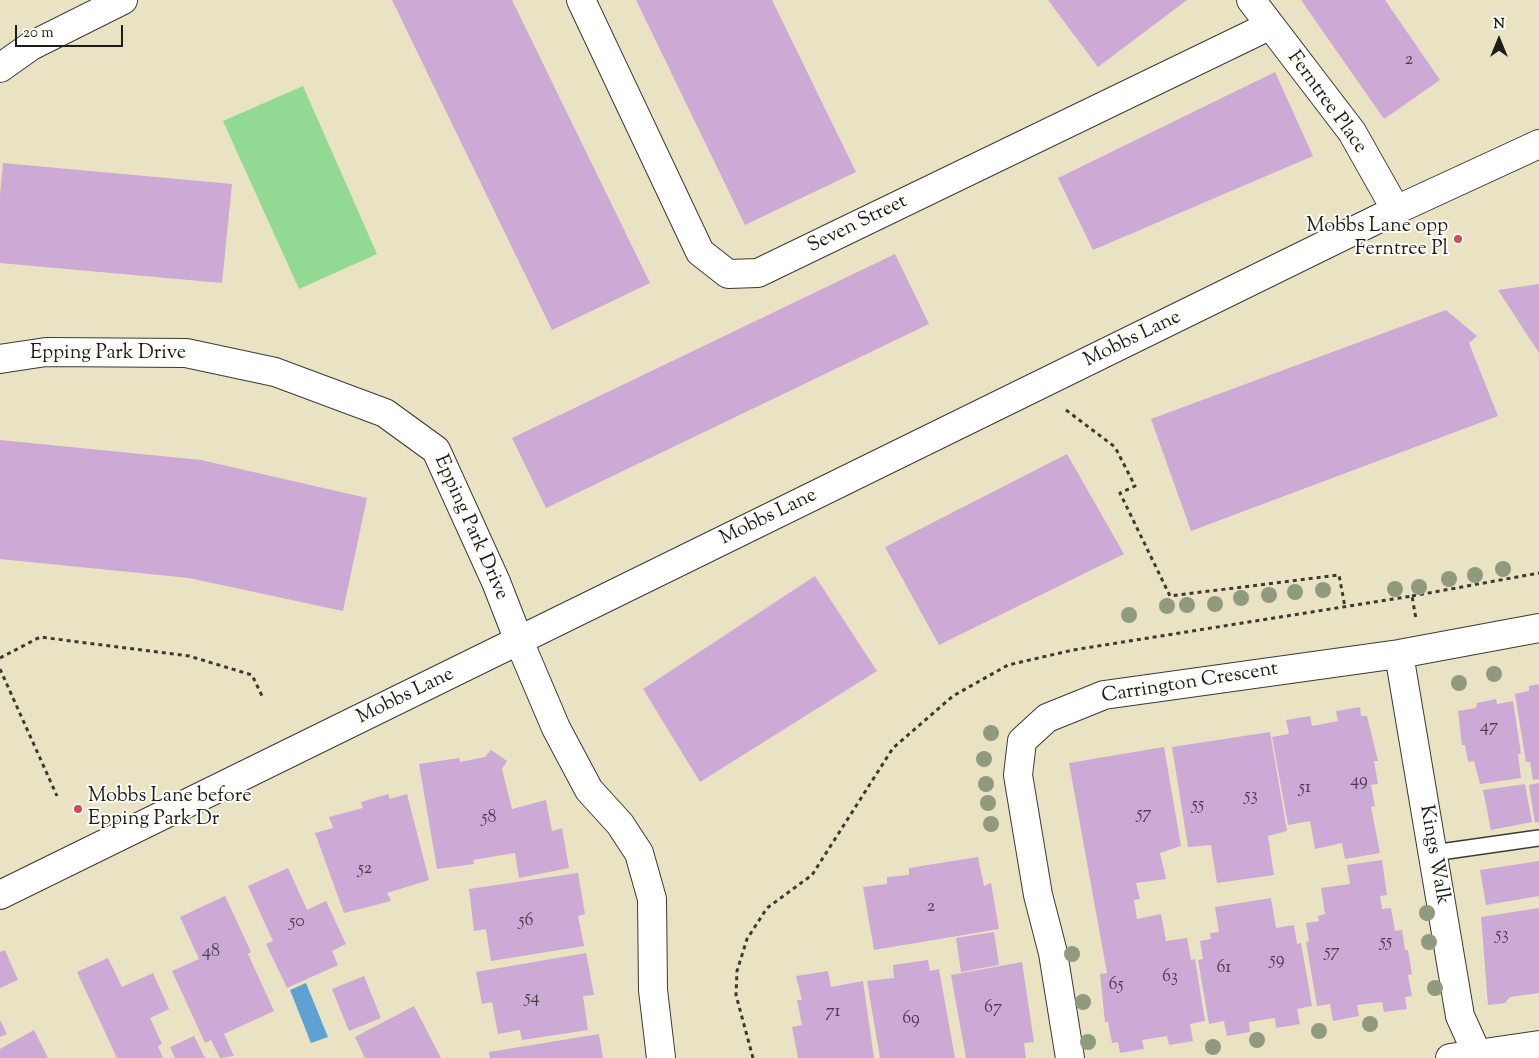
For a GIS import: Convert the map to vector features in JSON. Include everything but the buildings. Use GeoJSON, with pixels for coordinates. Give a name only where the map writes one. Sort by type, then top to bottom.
{"type":"FeatureCollection","features":[{"type":"Feature","properties":{"kind":"street"},"geometry":{"type":"LineString","coordinates":[[0,68],[31,46],[122,0]]}},
{"type":"Feature","properties":{"kind":"street","name":"Seven Street"},"geometry":{"type":"LineString","coordinates":[[581,0],[700,252],[728,274],[758,273],[1269,26]]}},
{"type":"Feature","properties":{"kind":"street","name":"Ferntree Place"},"geometry":{"type":"LineString","coordinates":[[1251,0],[1269,26],[1352,132],[1396,210]]}},
{"type":"Feature","properties":{"kind":"street","name":"Mobbs Lane"},"geometry":{"type":"LineString","coordinates":[[0,895],[1396,210],[1539,144]]}},
{"type":"Feature","properties":{"kind":"street","name":"Epping Park Drive"},"geometry":{"type":"LineString","coordinates":[[0,359],[46,352],[186,352],[275,372],[385,413],[436,450],[496,582],[518,642],[556,728],[589,790],[620,824],[639,854],[652,899],[653,990],[661,1058]]}},
{"type":"Feature","properties":{"kind":"street","name":"Carrington Crescent"},"geometry":{"type":"LineString","coordinates":[[1070,1058],[1053,953],[1038,895],[1018,775],[1022,741],[1047,718],[1104,695],[1398,654],[1539,628]]}},
{"type":"Feature","properties":{"kind":"street","name":"Kings Walk"},"geometry":{"type":"LineString","coordinates":[[1398,654],[1460,1016],[1478,1056]]}},
{"type":"Feature","properties":{"kind":"street"},"geometry":{"type":"LineString","coordinates":[[1450,1058],[1478,1056],[1539,1045]]}},
{"type":"Feature","properties":{"kind":"lane"},"geometry":{"type":"LineString","coordinates":[[1433,854],[1539,838]]}},
{"type":"Feature","properties":{"kind":"path"},"geometry":{"type":"LineString","coordinates":[[1066,410],[1115,447],[1135,486],[1120,493],[1170,596],[1339,575],[1345,607]]}},
{"type":"Feature","properties":{"kind":"path"},"geometry":{"type":"LineString","coordinates":[[1412,596],[1539,573]]}},
{"type":"Feature","properties":{"kind":"path"},"geometry":{"type":"LineString","coordinates":[[0,658],[40,637],[189,656],[252,675],[263,698]]}},
{"type":"Feature","properties":{"kind":"path"},"geometry":{"type":"LineString","coordinates":[[0,669],[57,796]]}},
{"type":"Feature","properties":{"kind":"green space"},"geometry":{"type":"Polygon","coordinates":[[[303,86],[377,254],[299,289],[223,121],[303,86]]]}},
{"type":"Feature","properties":{"kind":"water"},"geometry":{"type":"Polygon","coordinates":[[[306,983],[328,1037],[311,1043],[290,990],[306,983]]]}},
{"type":"Feature","properties":{"kind":"place","name":"Mobbs Lane opp Ferntree Pl"},"geometry":{"type":"Point","coordinates":[1458,239]}},
{"type":"Feature","properties":{"kind":"place","name":"Mobbs Lane before Epping Park Dr"},"geometry":{"type":"Point","coordinates":[78,809]}}]}
